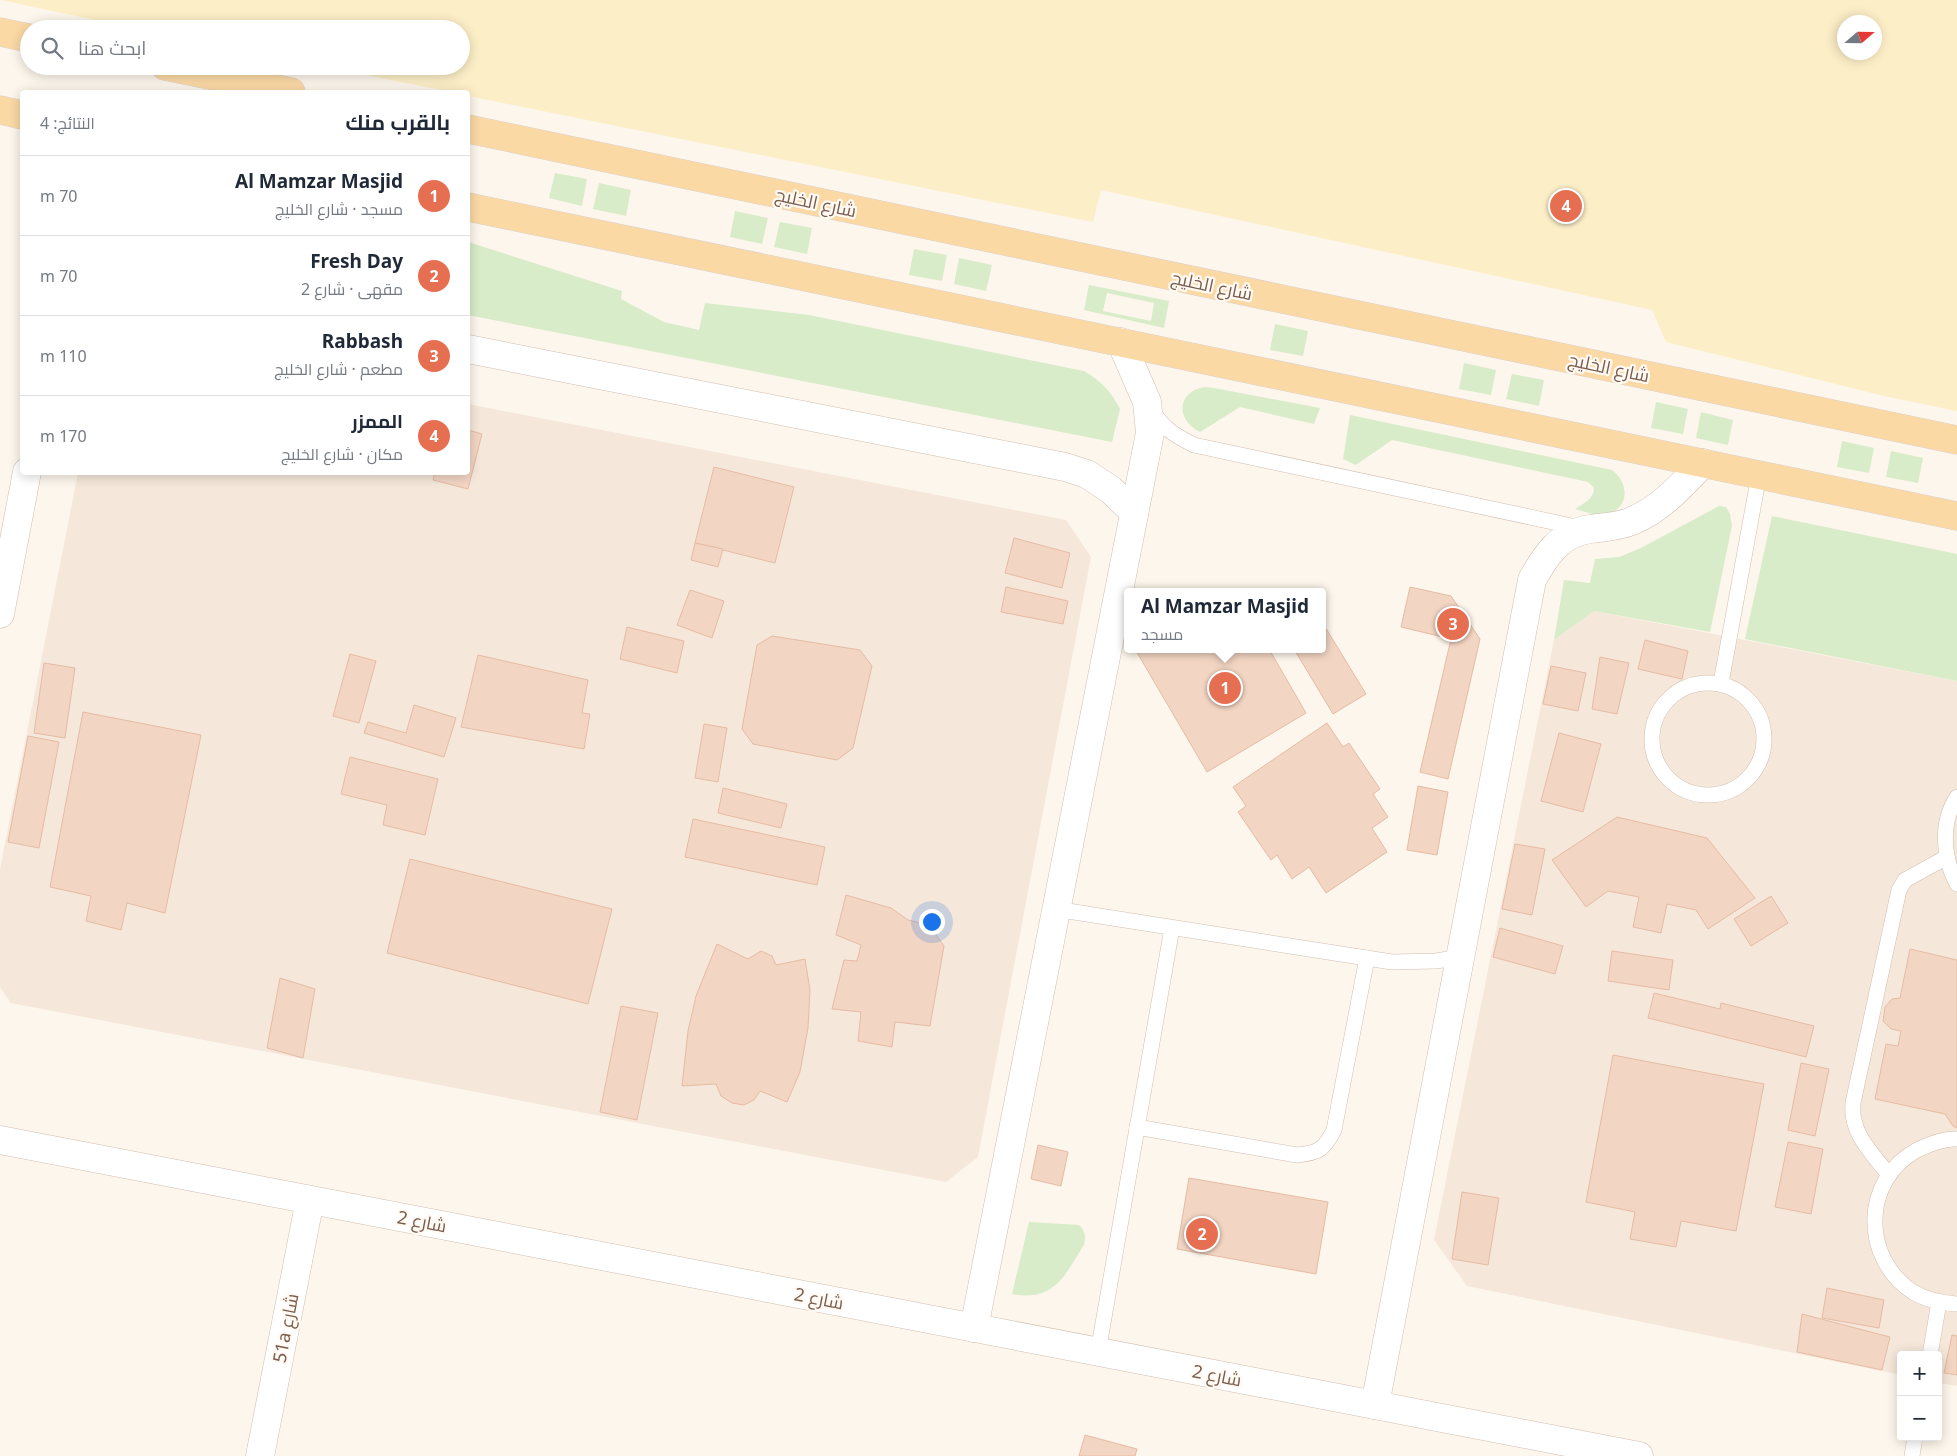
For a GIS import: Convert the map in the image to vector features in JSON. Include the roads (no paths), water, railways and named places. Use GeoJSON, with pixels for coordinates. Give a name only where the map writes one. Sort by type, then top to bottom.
{"type":"FeatureCollection","features":[{"type":"Feature","properties":{"kind":"main road"},"geometry":{"type":"LineString","coordinates":[[0,32],[20,36]]}},
{"type":"Feature","properties":{"kind":"main road"},"geometry":{"type":"LineString","coordinates":[[209,75],[281,90]]}},
{"type":"Feature","properties":{"kind":"main road"},"geometry":{"type":"LineString","coordinates":[[0,110],[20,115]]}},
{"type":"Feature","properties":{"kind":"main road","name":"شارع الخليج"},"geometry":{"type":"LineString","coordinates":[[470,129],[1957,440]]}},
{"type":"Feature","properties":{"kind":"main road"},"geometry":{"type":"LineString","coordinates":[[470,207],[1957,516]]}},
{"type":"Feature","properties":{"kind":"street"},"geometry":{"type":"LineString","coordinates":[[974,1328],[1150,433],[1147,402],[1121,342]]}},
{"type":"Feature","properties":{"kind":"street"},"geometry":{"type":"LineString","coordinates":[[470,349],[1065,467],[1087,474],[1111,490],[1134,512]]}},
{"type":"Feature","properties":{"kind":"street"},"geometry":{"type":"LineString","coordinates":[[1375,1405],[1532,580],[1544,557],[1564,539],[1588,529],[1608,528],[1631,521],[1647,513],[1680,488],[1703,463]]}},
{"type":"Feature","properties":{"kind":"street"},"geometry":{"type":"LineString","coordinates":[[0,614],[26,475]]}},
{"type":"Feature","properties":{"kind":"street","name":"شارع 2"},"geometry":{"type":"LineString","coordinates":[[0,1140],[1639,1456]]}},
{"type":"Feature","properties":{"kind":"street","name":"51a شارع"},"geometry":{"type":"LineString","coordinates":[[260,1456],[310,1200]]}},
{"type":"Feature","properties":{"kind":"lane"},"geometry":{"type":"LineString","coordinates":[[1147,402],[1158,421],[1174,436],[1194,445],[1588,529]]}},
{"type":"Feature","properties":{"kind":"lane"},"geometry":{"type":"LineString","coordinates":[[1721,683],[1759,475]]}},
{"type":"Feature","properties":{"kind":"lane"},"geometry":{"type":"LineString","coordinates":[[1702,682],[1721,683],[1738,690],[1752,702],[1762,719],[1765,737],[1763,756],[1754,772],[1741,786],[1724,794],[1706,796],[1688,792],[1672,782],[1660,767],[1653,750],[1652,731],[1658,713],[1668,699],[1684,688],[1702,682]]}},
{"type":"Feature","properties":{"kind":"lane"},"geometry":{"type":"LineString","coordinates":[[1957,797],[1953,803],[1945,830],[1946,857],[1957,884]]}},
{"type":"Feature","properties":{"kind":"lane"},"geometry":{"type":"LineString","coordinates":[[1889,1175],[1861,1139],[1855,1128],[1852,1116],[1853,1103],[1899,890],[1905,880],[1946,857]]}},
{"type":"Feature","properties":{"kind":"lane"},"geometry":{"type":"LineString","coordinates":[[1055,909],[1367,958],[1414,963],[1461,957]]}},
{"type":"Feature","properties":{"kind":"lane"},"geometry":{"type":"LineString","coordinates":[[1098,1352],[1172,928]]}},
{"type":"Feature","properties":{"kind":"lane"},"geometry":{"type":"LineString","coordinates":[[1137,1127],[1297,1155],[1313,1154],[1327,1144],[1334,1130],[1367,958]]}},
{"type":"Feature","properties":{"kind":"lane"},"geometry":{"type":"LineString","coordinates":[[1957,1139],[1928,1144],[1906,1156],[1889,1175],[1877,1199],[1874,1226],[1880,1252],[1894,1275],[1914,1293],[1939,1302],[1957,1304]]}},
{"type":"Feature","properties":{"kind":"lane"},"geometry":{"type":"LineString","coordinates":[[1931,1351],[1939,1302]]}},
{"type":"Feature","properties":{"kind":"lane"},"geometry":{"type":"LineString","coordinates":[[1912,1456],[1914,1441]]}},
{"type":"Feature","properties":{"kind":"place","name":"الممزر"},"geometry":{"type":"Point","coordinates":[1566,206]}},
{"type":"Feature","properties":{"kind":"place","name":"Rabbash"},"geometry":{"type":"Point","coordinates":[1453,624]}},
{"type":"Feature","properties":{"kind":"place","name":"Al Mamzar Masjid"},"geometry":{"type":"Point","coordinates":[1225,688]}},
{"type":"Feature","properties":{"kind":"place","name":"Fresh Day"},"geometry":{"type":"Point","coordinates":[1202,1234]}}]}
